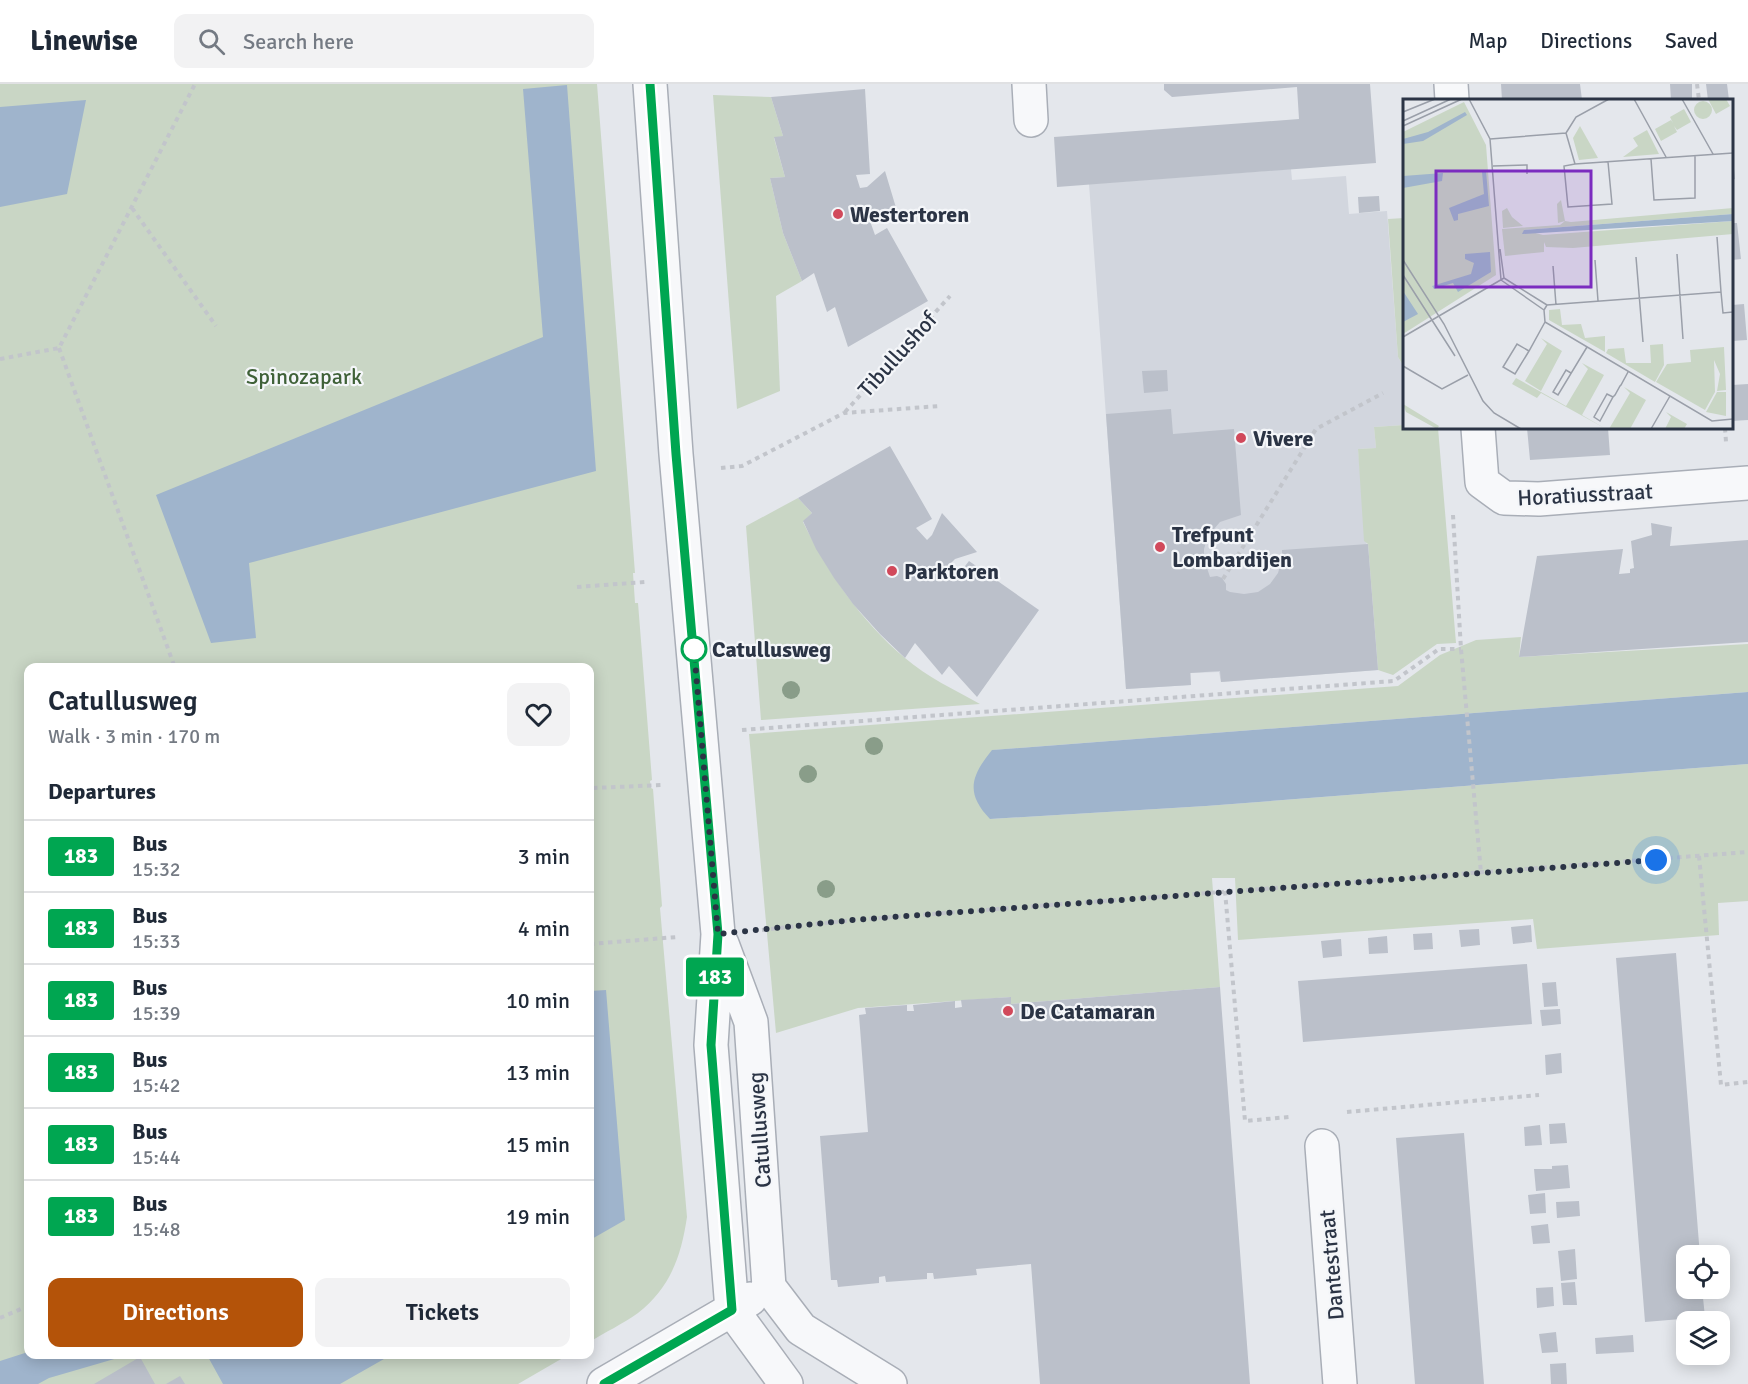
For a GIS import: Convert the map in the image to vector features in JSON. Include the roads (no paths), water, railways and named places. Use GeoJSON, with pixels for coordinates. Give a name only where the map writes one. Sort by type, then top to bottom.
{"type":"FeatureCollection","features":[{"type":"Feature","properties":{"kind":"street","name":"Catullusweg"},"geometry":{"type":"LineString","coordinates":[[650,84],[678,472],[718,934],[711,1045],[732,1310]]}},
{"type":"Feature","properties":{"kind":"street"},"geometry":{"type":"LineString","coordinates":[[1029,84],[1031,120]]}},
{"type":"Feature","properties":{"kind":"street"},"geometry":{"type":"LineString","coordinates":[[1451,84],[1452,99]]}},
{"type":"Feature","properties":{"kind":"street","name":"Horatiusstraat"},"geometry":{"type":"LineString","coordinates":[[1478,429],[1482,482],[1504,498],[1539,499],[1748,483]]}},
{"type":"Feature","properties":{"kind":"street","name":"Catullusweg"},"geometry":{"type":"LineString","coordinates":[[718,934],[751,1022],[770,1287]]}},
{"type":"Feature","properties":{"kind":"street","name":"Dantestraat"},"geometry":{"type":"LineString","coordinates":[[1322,1146],[1341,1384]]}},
{"type":"Feature","properties":{"kind":"street"},"geometry":{"type":"LineString","coordinates":[[604,1384],[770,1287],[801,1329],[890,1384]]}},
{"type":"Feature","properties":{"kind":"street"},"geometry":{"type":"LineString","coordinates":[[732,1310],[786,1384]]}},
{"type":"Feature","properties":{"kind":"water"},"geometry":{"type":"Polygon","coordinates":[[[567,85],[596,471],[249,563],[256,638],[211,643],[156,495],[543,337],[523,89],[567,85]]]}},
{"type":"Feature","properties":{"kind":"water"},"geometry":{"type":"Polygon","coordinates":[[[86,100],[67,194],[0,207],[0,107],[86,100]]]}},
{"type":"Feature","properties":{"kind":"water"},"geometry":{"type":"Polygon","coordinates":[[[1748,692],[1748,764],[1206,806],[990,819],[982,810],[974,793],[979,768],[992,750],[1748,692]]]}},
{"type":"Feature","properties":{"kind":"water"},"geometry":{"type":"Polygon","coordinates":[[[606,990],[625,1220],[594,1238],[594,991],[606,990]]]}},
{"type":"Feature","properties":{"kind":"water"},"geometry":{"type":"Polygon","coordinates":[[[24,1353],[24,1359],[114,1359],[49,1378],[38,1384],[0,1384],[0,1361],[24,1353]]]}},
{"type":"Feature","properties":{"kind":"water"},"geometry":{"type":"Polygon","coordinates":[[[209,1359],[384,1359],[340,1384],[223,1384],[209,1359]]]}},
{"type":"Feature","properties":{"kind":"place","name":"Westertoren"},"geometry":{"type":"Point","coordinates":[838,214]}},
{"type":"Feature","properties":{"kind":"place","name":"Vivere"},"geometry":{"type":"Point","coordinates":[1241,438]}},
{"type":"Feature","properties":{"kind":"place","name":"Trefpunt Lombardijen"},"geometry":{"type":"Point","coordinates":[1160,547]}},
{"type":"Feature","properties":{"kind":"place","name":"Parktoren"},"geometry":{"type":"Point","coordinates":[892,571]}},
{"type":"Feature","properties":{"kind":"place","name":"Catullusweg"},"geometry":{"type":"Point","coordinates":[694,649]}},
{"type":"Feature","properties":{"kind":"place","name":"De Catamaran"},"geometry":{"type":"Point","coordinates":[1008,1011]}},
{"type":"Feature","properties":{"kind":"park label","name":"Spinozapark"},"geometry":{"type":"Point","coordinates":[304,376]}}]}
